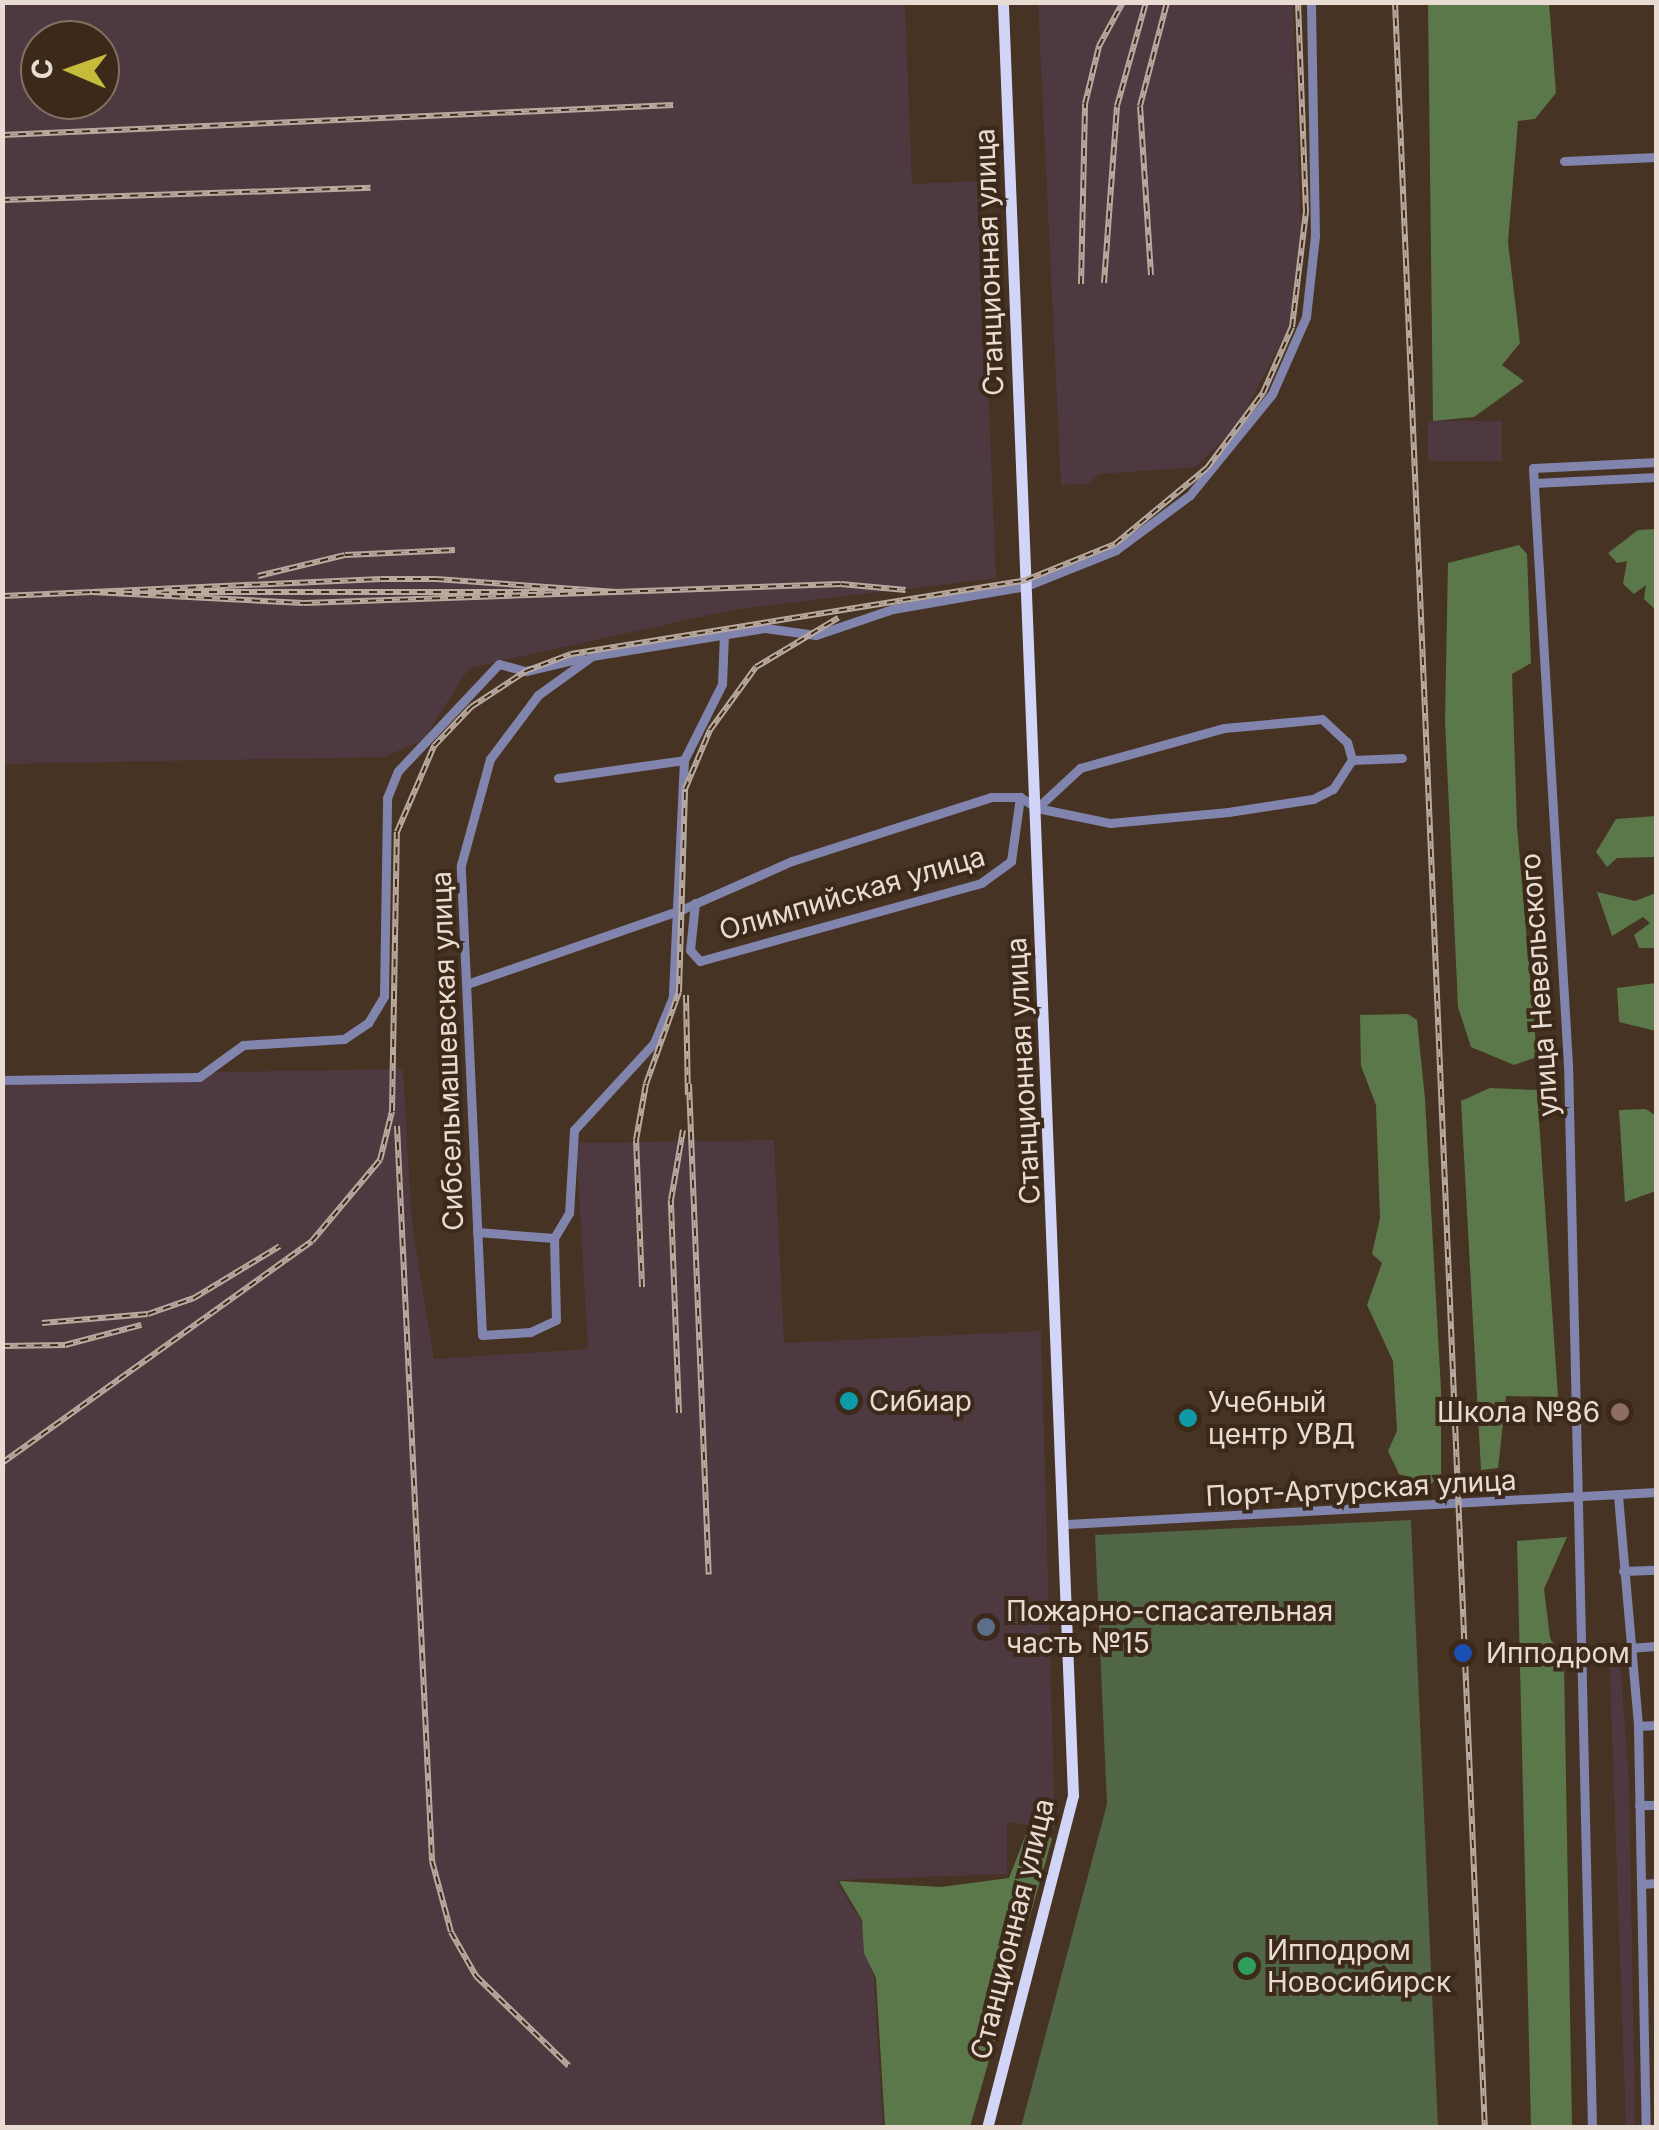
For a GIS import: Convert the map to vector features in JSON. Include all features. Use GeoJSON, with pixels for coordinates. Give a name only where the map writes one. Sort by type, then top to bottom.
{"type":"FeatureCollection","features":[{"type":"Feature","properties":{"kind":"main road","name":"Станционная улица"},"geometry":{"type":"LineString","coordinates":[[987,2128],[1073,1794],[1067,1524],[1003,2]]}},
{"type":"Feature","properties":{"kind":"street","name":"Сибсельмашевская улица"},"geometry":{"type":"LineString","coordinates":[[554,1238],[556,1320],[530,1332],[482,1336],[461,865],[476,790],[538,695],[592,656],[724,634],[816,634],[893,609],[1026,586],[1116,550],[1190,495],[1222,463],[1290,362],[1306,317],[1315,236],[1311,2]]}},
{"type":"Feature","properties":{"kind":"street"},"geometry":{"type":"LineString","coordinates":[[1564,161],[1656,157]]}},
{"type":"Feature","properties":{"kind":"street","name":"улица Невельского"},"geometry":{"type":"LineString","coordinates":[[1592,2128],[1568,1064],[1534,468],[1656,462]]}},
{"type":"Feature","properties":{"kind":"street"},"geometry":{"type":"LineString","coordinates":[[1534,483],[1656,477]]}},
{"type":"Feature","properties":{"kind":"street"},"geometry":{"type":"LineString","coordinates":[[477,1232],[554,1238],[567,1228],[569,1154],[580,1116],[605,1101],[654,1043],[673,997],[684,760],[722,684],[724,634]]}},
{"type":"Feature","properties":{"kind":"street"},"geometry":{"type":"LineString","coordinates":[[2,1080],[199,1077],[243,1045],[344,1039],[368,1023],[384,996],[387,798],[398,771],[498,664],[526,671],[592,656]]}},
{"type":"Feature","properties":{"kind":"street"},"geometry":{"type":"LineString","coordinates":[[1020,796],[1037,808],[1110,823],[1228,812],[1313,799],[1333,788],[1352,760],[1347,742],[1322,719],[1224,728],[1080,768],[1037,808]]}},
{"type":"Feature","properties":{"kind":"street"},"geometry":{"type":"LineString","coordinates":[[1352,760],[1402,758]]}},
{"type":"Feature","properties":{"kind":"street"},"geometry":{"type":"LineString","coordinates":[[558,778],[684,760]]}},
{"type":"Feature","properties":{"kind":"street","name":"Олимпийская улица"},"geometry":{"type":"LineString","coordinates":[[467,984],[956,807],[1020,796],[1011,861],[980,882],[700,961],[690,950],[695,903]]}},
{"type":"Feature","properties":{"kind":"street","name":"Порт-Артурская улица"},"geometry":{"type":"LineString","coordinates":[[1067,1524],[1580,1500],[1656,1492]]}},
{"type":"Feature","properties":{"kind":"street"},"geometry":{"type":"LineString","coordinates":[[1618,1496],[1628,1648],[1638,1726],[1646,2128]]}},
{"type":"Feature","properties":{"kind":"street"},"geometry":{"type":"LineString","coordinates":[[1623,1572],[1656,1570]]}},
{"type":"Feature","properties":{"kind":"street"},"geometry":{"type":"LineString","coordinates":[[1628,1648],[1656,1646]]}},
{"type":"Feature","properties":{"kind":"street"},"geometry":{"type":"LineString","coordinates":[[1638,1726],[1656,1726]]}},
{"type":"Feature","properties":{"kind":"street"},"geometry":{"type":"LineString","coordinates":[[1639,1805],[1656,1804]]}},
{"type":"Feature","properties":{"kind":"street"},"geometry":{"type":"LineString","coordinates":[[1641,1884],[1656,1883]]}},
{"type":"Feature","properties":{"kind":"street"},"geometry":{"type":"LineString","coordinates":[[1642,1966],[1656,1968]]}},
{"type":"Feature","properties":{"kind":"street"},"geometry":{"type":"LineString","coordinates":[[1644,2061],[1656,2061]]}},
{"type":"Feature","properties":{"kind":"shaded area"},"geometry":{"type":"Polygon","coordinates":[[[2,3],[905,3],[912,184],[980,181],[996,578],[732,610],[469,668],[423,740],[384,757],[3,764],[2,3]]]}},
{"type":"Feature","properties":{"kind":"shaded area"},"geometry":{"type":"Polygon","coordinates":[[[1038,3],[1293,3],[1301,230],[1288,330],[1237,426],[1196,467],[1099,474],[1089,484],[1061,485],[1038,3]]]}},
{"type":"Feature","properties":{"kind":"shaded area"},"geometry":{"type":"Polygon","coordinates":[[[1428,421],[1502,421],[1502,461],[1428,461],[1428,421]]]}},
{"type":"Feature","properties":{"kind":"shaded area"},"geometry":{"type":"Polygon","coordinates":[[[403,1069],[412,1224],[434,1359],[588,1349],[576,1143],[774,1140],[784,1343],[1041,1331],[1055,1828],[1007,1822],[1007,1874],[836,1880],[861,1921],[874,1979],[883,2127],[3,2127],[2,1076],[403,1069]]]}},
{"type":"Feature","properties":{"kind":"shaded area"},"geometry":{"type":"Polygon","coordinates":[[[1619,1647],[1629,1782],[1635,2128],[1626,2127],[1609,1649],[1619,1647]]]}},
{"type":"Feature","properties":{"kind":"green space"},"geometry":{"type":"Polygon","coordinates":[[[1428,3],[1549,3],[1556,93],[1535,119],[1518,121],[1508,242],[1520,343],[1502,365],[1524,381],[1474,417],[1433,421],[1428,3]]]}},
{"type":"Feature","properties":{"kind":"green space"},"geometry":{"type":"Polygon","coordinates":[[[1656,529],[1656,610],[1644,599],[1646,585],[1634,594],[1623,584],[1627,561],[1617,563],[1608,553],[1638,530],[1656,529]]]}},
{"type":"Feature","properties":{"kind":"green space"},"geometry":{"type":"Polygon","coordinates":[[[1519,545],[1527,554],[1531,663],[1512,674],[1517,826],[1537,1057],[1514,1065],[1471,1047],[1458,1007],[1445,720],[1448,563],[1519,545]]]}},
{"type":"Feature","properties":{"kind":"green space"},"geometry":{"type":"Polygon","coordinates":[[[1656,816],[1656,857],[1617,858],[1607,867],[1596,852],[1616,819],[1656,816]]]}},
{"type":"Feature","properties":{"kind":"green space"},"geometry":{"type":"Polygon","coordinates":[[[1597,892],[1635,901],[1656,893],[1656,948],[1639,948],[1634,935],[1650,923],[1643,917],[1612,936],[1597,892]]]}},
{"type":"Feature","properties":{"kind":"green space"},"geometry":{"type":"Polygon","coordinates":[[[1656,983],[1656,1031],[1619,1022],[1617,988],[1656,983]]]}},
{"type":"Feature","properties":{"kind":"green space"},"geometry":{"type":"Polygon","coordinates":[[[1408,1014],[1417,1020],[1425,1099],[1441,1390],[1441,1474],[1431,1484],[1399,1474],[1388,1451],[1397,1431],[1393,1361],[1367,1305],[1382,1263],[1372,1254],[1380,1218],[1376,1105],[1361,1066],[1360,1015],[1408,1014]]]}},
{"type":"Feature","properties":{"kind":"green space"},"geometry":{"type":"Polygon","coordinates":[[[1490,1088],[1537,1090],[1558,1397],[1506,1396],[1498,1468],[1481,1470],[1461,1101],[1490,1088]]]}},
{"type":"Feature","properties":{"kind":"green space"},"geometry":{"type":"Polygon","coordinates":[[[1646,1109],[1656,1116],[1656,1191],[1625,1202],[1619,1110],[1646,1109]]]}},
{"type":"Feature","properties":{"kind":"green space","name":"Ипподром Новосибирск"},"geometry":{"type":"Polygon","coordinates":[[[1411,1520],[1438,2127],[1021,2127],[1107,1804],[1095,1535],[1411,1520]]]}},
{"type":"Feature","properties":{"kind":"green space"},"geometry":{"type":"Polygon","coordinates":[[[1567,1537],[1544,1589],[1550,1638],[1564,1663],[1572,2127],[1531,2127],[1517,1541],[1567,1537]]]}},
{"type":"Feature","properties":{"kind":"green space"},"geometry":{"type":"Polygon","coordinates":[[[1040,1828],[1052,1839],[970,2127],[885,2127],[876,1978],[864,1953],[862,1920],[839,1881],[941,1887],[1009,1878],[1026,1834],[1040,1828]]]}},
{"type":"Feature","properties":{"kind":"railway"},"geometry":{"type":"LineString","coordinates":[[1081,284],[1085,104],[1099,46],[1123,2]]}},
{"type":"Feature","properties":{"kind":"railway"},"geometry":{"type":"LineString","coordinates":[[1104,283],[1117,106],[1146,2]]}},
{"type":"Feature","properties":{"kind":"railway"},"geometry":{"type":"LineString","coordinates":[[1151,275],[1140,106],[1167,2]]}},
{"type":"Feature","properties":{"kind":"railway"},"geometry":{"type":"LineString","coordinates":[[2,1463],[312,1241],[380,1160],[392,1111],[397,832],[434,746],[471,707],[526,671],[571,654],[1026,580],[1115,544],[1207,468],[1263,393],[1292,327],[1306,211],[1298,2]]}},
{"type":"Feature","properties":{"kind":"railway"},"geometry":{"type":"LineString","coordinates":[[1395,2],[1485,2128]]}},
{"type":"Feature","properties":{"kind":"railway"},"geometry":{"type":"LineString","coordinates":[[2,135],[673,105]]}},
{"type":"Feature","properties":{"kind":"railway"},"geometry":{"type":"LineString","coordinates":[[2,200],[371,188]]}},
{"type":"Feature","properties":{"kind":"railway"},"geometry":{"type":"LineString","coordinates":[[258,576],[345,555],[455,550]]}},
{"type":"Feature","properties":{"kind":"railway"},"geometry":{"type":"LineString","coordinates":[[381,579],[436,579],[617,592],[92,592],[381,579]]}},
{"type":"Feature","properties":{"kind":"railway"},"geometry":{"type":"LineString","coordinates":[[2,596],[92,592],[304,603],[841,584],[906,590]]}},
{"type":"Feature","properties":{"kind":"railway"},"geometry":{"type":"LineString","coordinates":[[642,1287],[636,1140],[646,1084],[679,992],[685,789],[710,730],[756,667],[838,618]]}},
{"type":"Feature","properties":{"kind":"railway"},"geometry":{"type":"LineString","coordinates":[[686,995],[688,1095]]}},
{"type":"Feature","properties":{"kind":"railway"},"geometry":{"type":"LineString","coordinates":[[689,1084],[709,1575]]}},
{"type":"Feature","properties":{"kind":"railway"},"geometry":{"type":"LineString","coordinates":[[397,1126],[432,1861],[451,1932],[476,1976],[569,2066]]}},
{"type":"Feature","properties":{"kind":"railway"},"geometry":{"type":"LineString","coordinates":[[679,1413],[671,1200],[683,1130]]}},
{"type":"Feature","properties":{"kind":"railway"},"geometry":{"type":"LineString","coordinates":[[42,1323],[148,1314],[194,1298],[280,1246]]}},
{"type":"Feature","properties":{"kind":"railway"},"geometry":{"type":"LineString","coordinates":[[2,1346],[65,1345],[141,1325]]}},
{"type":"Feature","properties":{"kind":"place","name":"Сибиар"},"geometry":{"type":"Point","coordinates":[849,1401]}},
{"type":"Feature","properties":{"kind":"place","name":"Школа №86"},"geometry":{"type":"Point","coordinates":[1620,1412]}},
{"type":"Feature","properties":{"kind":"place","name":"Учебный центр УВД"},"geometry":{"type":"Point","coordinates":[1188,1418]}},
{"type":"Feature","properties":{"kind":"place","name":"Пожарно-спасательная часть №15"},"geometry":{"type":"Point","coordinates":[986,1627]}},
{"type":"Feature","properties":{"kind":"place","name":"Ипподром"},"geometry":{"type":"Point","coordinates":[1463,1653]}},
{"type":"Feature","properties":{"kind":"place","name":"Ипподром Новосибирск"},"geometry":{"type":"Point","coordinates":[1247,1966]}}]}
